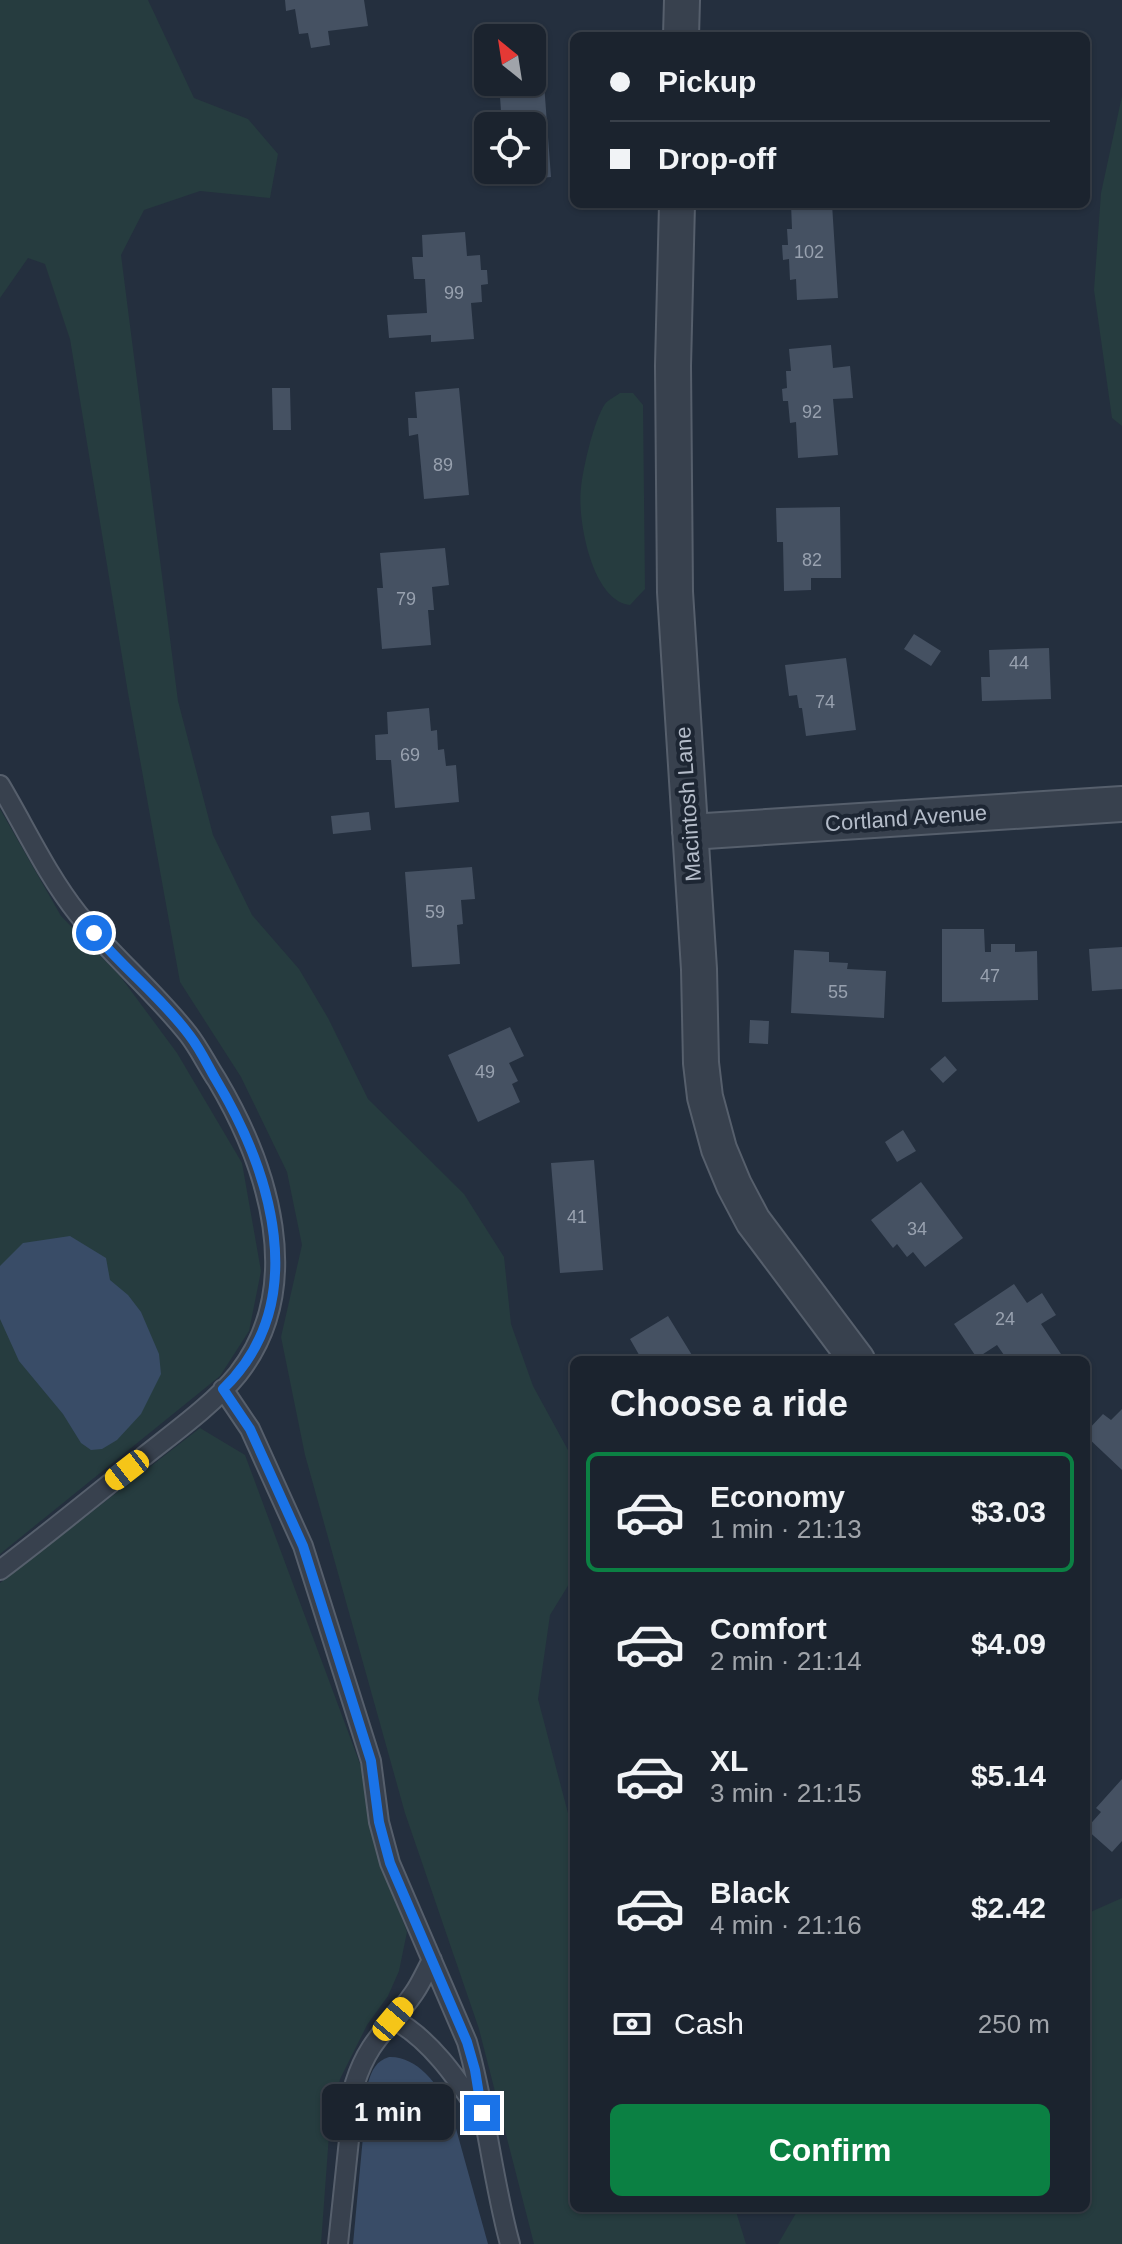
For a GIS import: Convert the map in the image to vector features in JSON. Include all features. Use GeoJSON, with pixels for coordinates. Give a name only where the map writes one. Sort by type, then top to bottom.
{"type":"FeatureCollection","features":[{"type":"Feature","properties":{"kind":"street"},"geometry":{"type":"LineString","coordinates":[[681,32],[682,0]]}},
{"type":"Feature","properties":{"kind":"street","name":"Macintosh Lane"},"geometry":{"type":"LineString","coordinates":[[677,208],[673,366],[675,592],[699,969],[701,1063],[712,1128],[734,1185],[753,1221],[854,1356]]}},
{"type":"Feature","properties":{"kind":"street","name":"Cortland Avenue"},"geometry":{"type":"LineString","coordinates":[[690,832],[1122,804]]}},
{"type":"Feature","properties":{"kind":"lane"},"geometry":{"type":"LineString","coordinates":[[0,785],[76,911],[190,1036],[236,1113],[260,1170],[274,1225],[275,1278],[268,1315],[255,1347],[237,1375],[177,1430],[0,1570]]}},
{"type":"Feature","properties":{"kind":"lane"},"geometry":{"type":"LineString","coordinates":[[223,1389],[250,1429],[303,1546],[371,1761],[379,1822],[390,1863],[467,2042],[475,2070],[498,2200],[510,2244]]}},
{"type":"Feature","properties":{"kind":"lane"},"geometry":{"type":"LineString","coordinates":[[338,2244],[355,2083],[363,2058],[414,1993],[432,1960]]}},
{"type":"Feature","properties":{"kind":"lane"},"geometry":{"type":"LineString","coordinates":[[393,2019],[411,2029],[437,2055],[483,2117]]}},
{"type":"Feature","properties":{"kind":"green space"},"geometry":{"type":"Polygon","coordinates":[[[0,0],[148,0],[194,98],[248,119],[278,154],[270,198],[200,191],[144,210],[121,255],[178,701],[213,835],[252,915],[299,969],[328,1018],[368,1099],[464,1194],[504,1257],[511,1324],[533,1386],[570,1454],[570,1582],[550,1615],[538,1699],[570,1821],[570,2212],[736,2212],[746,2244],[534,2244],[479,2029],[405,1813],[305,1455],[281,1337],[302,1245],[287,1172],[241,1077],[180,982],[128,693],[70,339],[45,264],[28,258],[0,298],[0,0]]]}},
{"type":"Feature","properties":{"kind":"green space"},"geometry":{"type":"Polygon","coordinates":[[[1122,96],[1122,426],[1112,418],[1094,290],[1101,193],[1122,96]]]}},
{"type":"Feature","properties":{"kind":"green space"},"geometry":{"type":"Polygon","coordinates":[[[620,393],[633,393],[643,405],[645,589],[630,605],[617,600],[597,574],[585,538],[580,502],[584,469],[597,421],[605,404],[620,393]]]}},
{"type":"Feature","properties":{"kind":"green space"},"geometry":{"type":"Polygon","coordinates":[[[0,809],[61,916],[120,976],[177,1053],[242,1163],[261,1271],[249,1331],[220,1376],[0,1554],[0,809]]]}},
{"type":"Feature","properties":{"kind":"green space"},"geometry":{"type":"Polygon","coordinates":[[[200,1428],[245,1455],[366,1780],[374,1845],[407,1932],[399,1971],[340,2079],[329,2135],[321,2244],[0,2244],[0,1583],[200,1428]]]}},
{"type":"Feature","properties":{"kind":"green space"},"geometry":{"type":"Polygon","coordinates":[[[1122,1898],[1122,2244],[778,2244],[797,2212],[1090,2212],[1090,1912],[1122,1898]]]}},
{"type":"Feature","properties":{"kind":"water"},"geometry":{"type":"Polygon","coordinates":[[[70,1236],[106,1258],[110,1280],[128,1295],[141,1312],[159,1354],[161,1374],[141,1414],[117,1440],[102,1449],[91,1450],[81,1443],[63,1414],[19,1361],[0,1319],[0,1266],[23,1243],[70,1236]]]}},
{"type":"Feature","properties":{"kind":"water"},"geometry":{"type":"Polygon","coordinates":[[[389,2057],[417,2066],[439,2089],[450,2107],[488,2244],[353,2244],[368,2083],[375,2067],[389,2057]]]}},
{"type":"Feature","properties":{"kind":"building"},"geometry":{"type":"Polygon","coordinates":[[[285,0],[364,0],[368,26],[328,31],[330,45],[311,48],[308,33],[299,34],[295,9],[286,11],[285,0]]]}},
{"type":"Feature","properties":{"kind":"building"},"geometry":{"type":"Polygon","coordinates":[[[500,96],[545,96],[551,177],[546,177],[546,112],[501,112],[500,96]]]}},
{"type":"Feature","properties":{"kind":"building"},"geometry":{"type":"Polygon","coordinates":[[[791,208],[832,208],[838,298],[797,300],[796,279],[790,280],[789,259],[783,260],[782,245],[788,245],[787,229],[792,229],[791,208]]]}},
{"type":"Feature","properties":{"kind":"building"},"geometry":{"type":"Polygon","coordinates":[[[465,232],[467,256],[480,255],[481,270],[487,270],[488,284],[481,285],[482,302],[471,303],[474,339],[431,342],[431,335],[389,338],[387,315],[427,313],[425,279],[414,279],[412,257],[423,257],[422,235],[465,232]]]}},
{"type":"Feature","properties":{"kind":"building"},"geometry":{"type":"Polygon","coordinates":[[[831,345],[833,368],[850,366],[853,398],[833,399],[838,455],[798,458],[796,422],[790,423],[788,401],[783,401],[782,389],[787,388],[786,371],[791,371],[789,349],[831,345]]]}},
{"type":"Feature","properties":{"kind":"building"},"geometry":{"type":"Polygon","coordinates":[[[272,388],[290,388],[291,430],[273,430],[272,388]]]}},
{"type":"Feature","properties":{"kind":"building"},"geometry":{"type":"Polygon","coordinates":[[[459,388],[469,495],[424,499],[418,434],[409,436],[408,418],[417,418],[415,392],[459,388]]]}},
{"type":"Feature","properties":{"kind":"building"},"geometry":{"type":"Polygon","coordinates":[[[840,507],[841,578],[811,578],[811,590],[784,591],[783,542],[777,542],[776,508],[840,507]]]}},
{"type":"Feature","properties":{"kind":"building"},"geometry":{"type":"Polygon","coordinates":[[[445,548],[449,585],[432,587],[434,610],[428,610],[431,645],[382,649],[377,588],[383,588],[380,553],[445,548]]]}},
{"type":"Feature","properties":{"kind":"building"},"geometry":{"type":"Polygon","coordinates":[[[914,634],[941,651],[931,666],[904,649],[914,634]]]}},
{"type":"Feature","properties":{"kind":"building"},"geometry":{"type":"Polygon","coordinates":[[[1049,648],[1051,699],[982,701],[981,677],[990,677],[989,650],[1049,648]]]}},
{"type":"Feature","properties":{"kind":"building"},"geometry":{"type":"Polygon","coordinates":[[[846,658],[856,730],[806,736],[797,695],[789,696],[785,665],[846,658]]]}},
{"type":"Feature","properties":{"kind":"building"},"geometry":{"type":"Polygon","coordinates":[[[429,708],[431,731],[437,730],[438,750],[444,749],[446,766],[456,765],[459,802],[395,808],[391,760],[376,760],[375,735],[388,734],[387,712],[429,708]]]}},
{"type":"Feature","properties":{"kind":"building"},"geometry":{"type":"Polygon","coordinates":[[[369,812],[371,830],[333,834],[331,816],[369,812]]]}},
{"type":"Feature","properties":{"kind":"building"},"geometry":{"type":"Polygon","coordinates":[[[472,867],[475,899],[461,900],[463,924],[457,925],[460,964],[412,967],[405,872],[472,867]]]}},
{"type":"Feature","properties":{"kind":"building"},"geometry":{"type":"Polygon","coordinates":[[[942,929],[984,929],[985,952],[991,952],[991,944],[1015,944],[1015,952],[1037,951],[1038,1000],[942,1002],[942,929]]]}},
{"type":"Feature","properties":{"kind":"building"},"geometry":{"type":"Polygon","coordinates":[[[1122,947],[1122,989],[1092,991],[1089,949],[1122,947]]]}},
{"type":"Feature","properties":{"kind":"building"},"geometry":{"type":"Polygon","coordinates":[[[794,950],[829,952],[829,962],[848,963],[847,969],[886,971],[884,1018],[791,1013],[794,950]]]}},
{"type":"Feature","properties":{"kind":"building"},"geometry":{"type":"Polygon","coordinates":[[[750,1020],[769,1021],[768,1044],[749,1043],[750,1020]]]}},
{"type":"Feature","properties":{"kind":"building"},"geometry":{"type":"Polygon","coordinates":[[[510,1027],[524,1056],[509,1063],[518,1081],[512,1084],[520,1102],[478,1122],[448,1055],[510,1027]]]}},
{"type":"Feature","properties":{"kind":"building"},"geometry":{"type":"Polygon","coordinates":[[[945,1056],[957,1070],[943,1083],[930,1069],[945,1056]]]}},
{"type":"Feature","properties":{"kind":"building"},"geometry":{"type":"Polygon","coordinates":[[[903,1130],[916,1151],[897,1162],[885,1142],[903,1130]]]}},
{"type":"Feature","properties":{"kind":"building"},"geometry":{"type":"Polygon","coordinates":[[[594,1160],[603,1270],[560,1273],[551,1163],[594,1160]]]}},
{"type":"Feature","properties":{"kind":"building"},"geometry":{"type":"Polygon","coordinates":[[[921,1182],[963,1238],[925,1267],[913,1252],[907,1257],[897,1244],[893,1248],[871,1220],[921,1182]]]}},
{"type":"Feature","properties":{"kind":"building"},"geometry":{"type":"Polygon","coordinates":[[[1014,1284],[1027,1303],[1042,1293],[1056,1315],[1041,1324],[1062,1356],[1002,1356],[997,1345],[976,1356],[954,1324],[1014,1284]]]}},
{"type":"Feature","properties":{"kind":"building"},"geometry":{"type":"Polygon","coordinates":[[[668,1316],[693,1356],[640,1356],[630,1339],[668,1316]]]}},
{"type":"Feature","properties":{"kind":"building"},"geometry":{"type":"Polygon","coordinates":[[[1122,1409],[1122,1470],[1090,1440],[1090,1428],[1103,1414],[1111,1420],[1122,1409]]]}},
{"type":"Feature","properties":{"kind":"building"},"geometry":{"type":"Polygon","coordinates":[[[1122,1779],[1122,1841],[1112,1852],[1090,1833],[1090,1824],[1101,1812],[1096,1808],[1122,1779]]]}},
{"type":"Feature","properties":{"kind":"route"},"geometry":{"type":"LineString","coordinates":[[94,933],[190,1036],[236,1113],[260,1170],[274,1225],[275,1278],[268,1315],[255,1347],[237,1375],[223,1389],[250,1429],[303,1546],[371,1761],[379,1822],[390,1863],[467,2042],[482,2113]]}}]}
